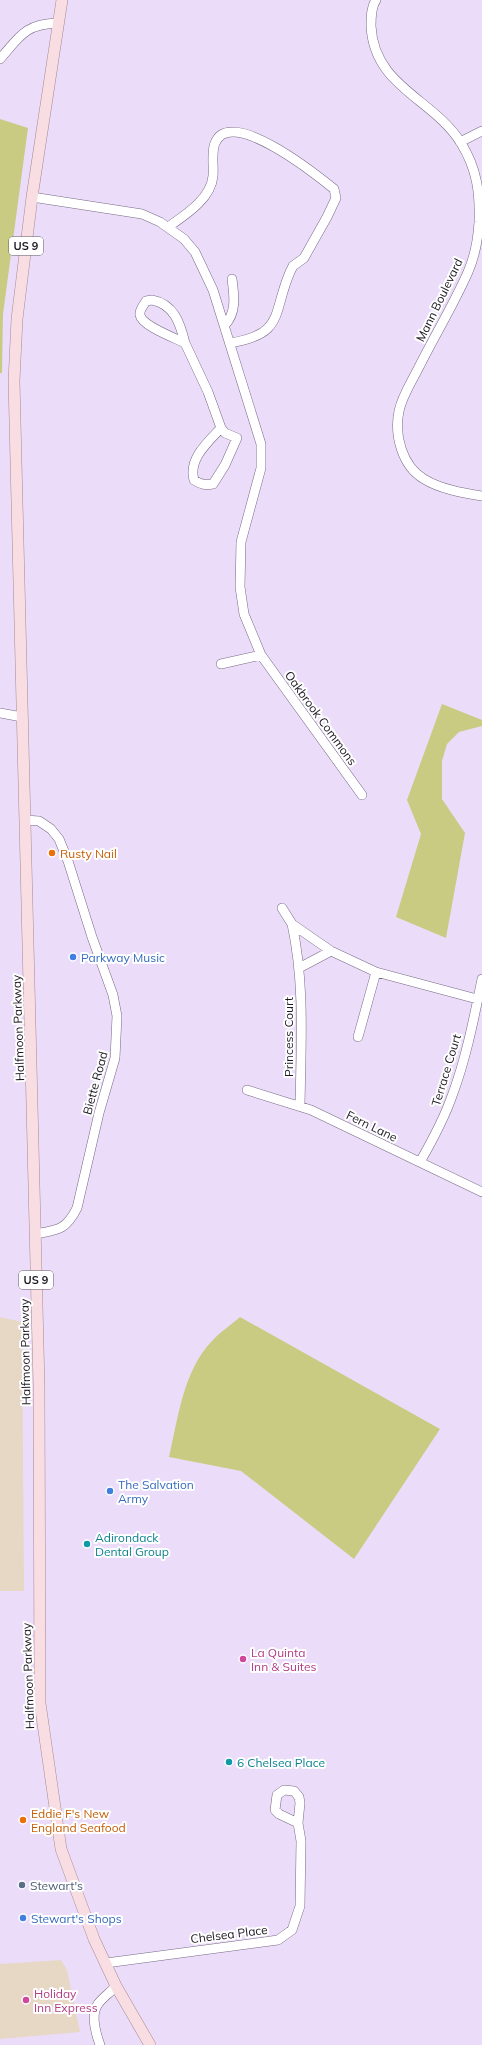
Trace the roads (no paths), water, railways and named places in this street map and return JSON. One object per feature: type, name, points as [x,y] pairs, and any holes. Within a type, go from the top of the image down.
[{"type":"main road","name":"US 9","points":[[32,197],[62,0]]},
{"type":"main road","name":"Halfmoon Parkway","points":[[32,197],[17,319],[14,381],[15,493],[25,820],[41,1480],[38,1576],[40,1704],[61,1850],[94,1939],[116,1986],[150,2045]]},
{"type":"street","name":"Mann Boulevard","points":[[376,0],[371,17],[372,43],[378,59],[397,82],[441,120],[460,142],[473,165],[480,200],[476,251],[468,272],[408,388],[399,411],[399,436],[406,459],[414,472],[424,479],[439,485],[482,496]]},
{"type":"street","points":[[0,59],[25,31],[41,23],[58,23]]},
{"type":"street","points":[[460,142],[482,131]]},
{"type":"street","points":[[168,227],[182,217],[209,190],[213,178],[215,142],[221,136],[229,132],[247,135],[270,144],[303,165],[334,189],[336,198],[304,258],[293,266],[277,316],[271,327],[263,334],[244,341],[230,343]]},
{"type":"street","name":"Oakbrook Commons","points":[[32,197],[142,214],[168,227],[184,239],[196,252],[213,290],[225,325],[257,428],[262,455],[261,468],[241,542],[239,565],[240,587],[244,614],[261,655],[362,795]]},
{"type":"street","points":[[225,325],[229,320],[234,306],[232,278]]},
{"type":"street","points":[[184,343],[152,328],[143,321],[140,316],[140,311],[146,301],[152,300],[167,305],[181,326],[184,343],[208,392],[222,428],[225,433],[237,438],[225,465],[213,484],[199,484],[194,480],[192,472],[194,463],[198,455],[222,428]]},
{"type":"street","points":[[221,664],[261,655]]},
{"type":"street","points":[[0,713],[22,717]]},
{"type":"street","name":"Biette Road","points":[[25,820],[38,821],[51,829],[59,839],[68,861],[92,937],[114,995],[117,1016],[114,1058],[76,1208],[71,1220],[63,1228],[35,1234]]},
{"type":"street","name":"Princess Court","points":[[282,908],[292,924],[298,950],[302,1022],[300,1106]]},
{"type":"street","name":"Princess Court","points":[[292,924],[331,951],[376,972],[477,999]]},
{"type":"street","points":[[299,968],[331,951]]},
{"type":"street","points":[[358,1037],[376,972]]},
{"type":"street","name":"Terrace Court","points":[[420,1162],[453,1095],[463,1061],[482,979]]},
{"type":"street","name":"Fern Lane","points":[[247,1090],[311,1110],[482,1192]]},
{"type":"street","name":"Chelsea Place","points":[[106,1963],[278,1940],[286,1936],[292,1930],[300,1906],[301,1841],[298,1823]]},
{"type":"street","points":[[100,2045],[96,2035],[95,2011],[97,2004],[116,1986]]},
{"type":"place","name":"Rusty Nail","points":[[52,853]]},
{"type":"place","name":"Parkway Music","points":[[73,957]]},
{"type":"place","name":"The Salvation Army","points":[[110,1491]]},
{"type":"place","name":"Adirondack Dental Group","points":[[87,1544]]},
{"type":"place","name":"La Quinta Inn & Suites","points":[[243,1659]]},
{"type":"place","name":"6 Chelsea Place","points":[[229,1762]]},
{"type":"place","name":"Eddie F's New England Seafood","points":[[23,1820]]},
{"type":"place","name":"Stewart's","points":[[22,1885]]},
{"type":"place","name":"Stewart's Shops","points":[[23,1918]]},
{"type":"place","name":"Holiday Inn Express","points":[[26,2000]]}]
